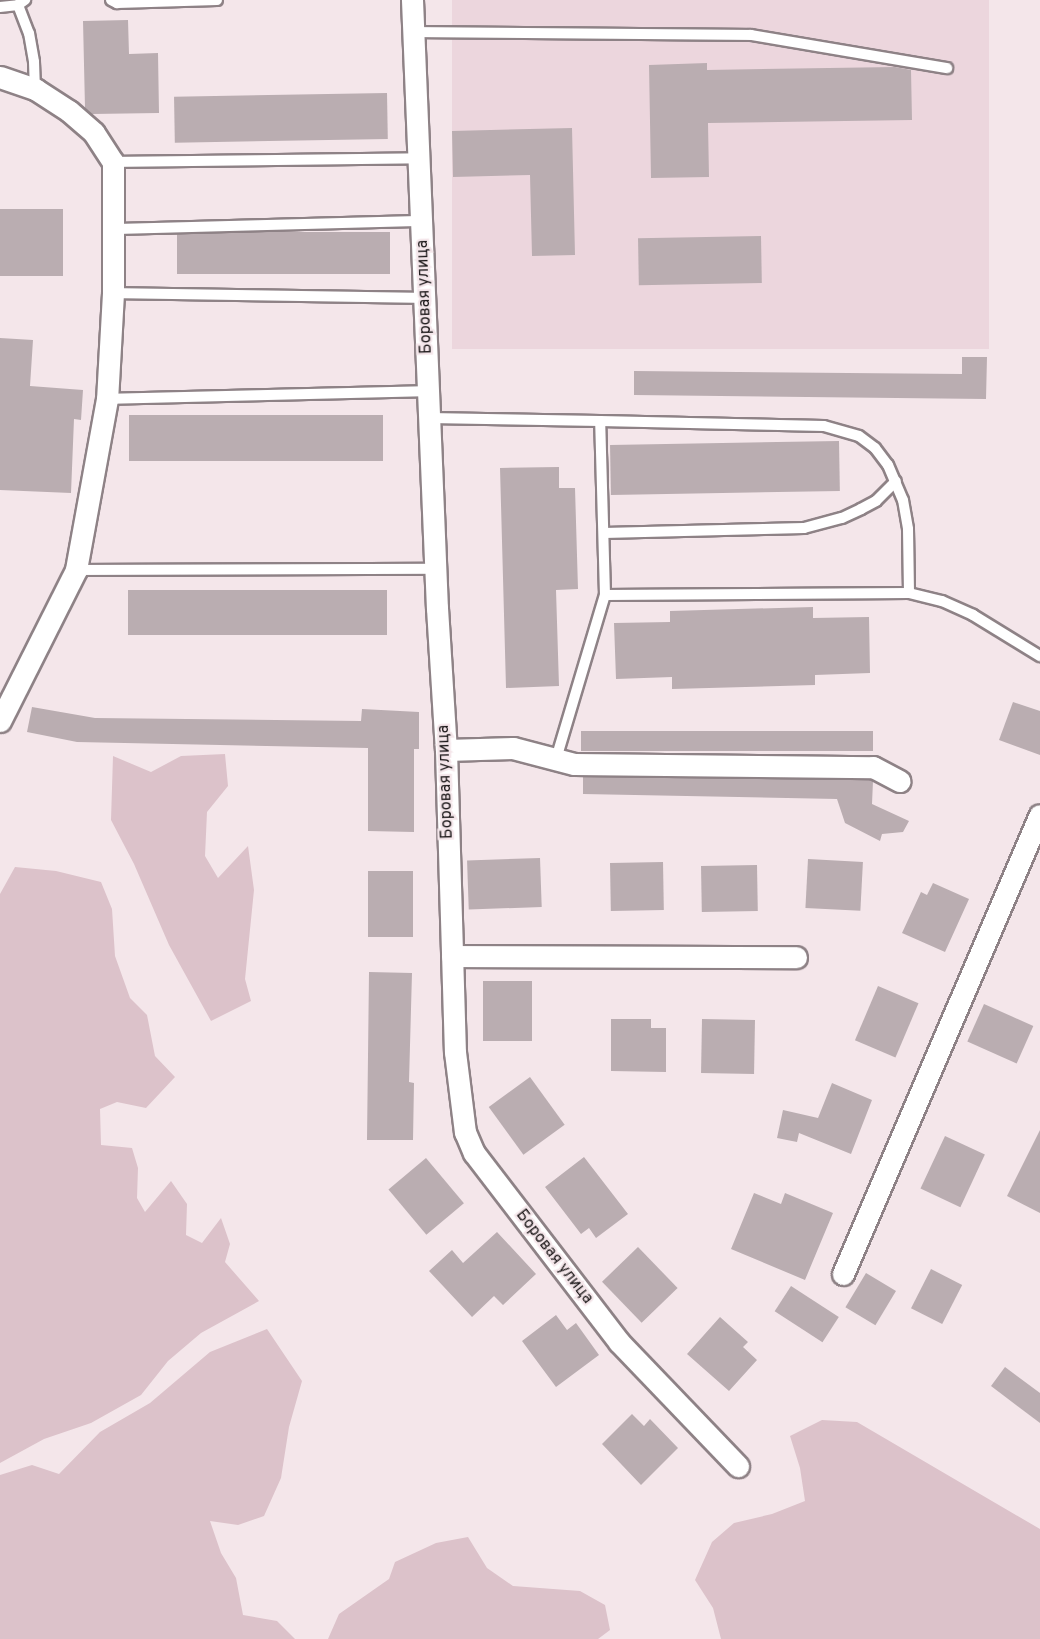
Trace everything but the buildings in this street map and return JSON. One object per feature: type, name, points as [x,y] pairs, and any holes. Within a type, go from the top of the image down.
[{"type":"street","name":"Боровая улица","points":[[412,0],[429,418],[446,750],[455,1052],[465,1132],[474,1153],[620,1342],[738,1466]]},
{"type":"street","points":[[0,77],[35,89],[69,111],[94,133],[113,162],[113,292],[107,399],[76,570],[0,721]]},
{"type":"street","points":[[446,750],[513,748],[574,764],[873,767],[899,781]]},
{"type":"street","points":[[843,1274],[1040,815]]},
{"type":"street","points":[[452,956],[796,957]]},
{"type":"lane","points":[[111,0],[117,3],[218,0]]},
{"type":"lane","points":[[0,7],[22,2],[34,62],[35,89]]},
{"type":"lane","points":[[414,33],[751,34],[947,68]]},
{"type":"lane","points":[[113,162],[418,158]]},
{"type":"lane","points":[[112,229],[422,221]]},
{"type":"lane","points":[[113,292],[425,298]]},
{"type":"lane","points":[[107,399],[428,392]]},
{"type":"lane","points":[[429,418],[824,426],[859,436],[875,448],[896,481],[908,529],[909,593]]},
{"type":"lane","points":[[556,759],[605,595],[600,421]]},
{"type":"lane","points":[[604,533],[804,528],[842,518],[861,509],[876,501],[896,481]]},
{"type":"lane","points":[[76,570],[436,569]]},
{"type":"lane","points":[[605,595],[909,593],[942,602],[973,615],[1040,656]]},
{"type":"shaded area","points":[[452,0],[989,0],[989,349],[452,349]]},
{"type":"shaded area","points":[[225,754],[228,786],[207,812],[205,856],[218,878],[248,846],[254,890],[245,979],[251,1001],[211,1021],[169,945],[134,864],[111,820],[113,756],[151,772],[181,756]]},
{"type":"shaded area","points":[[15,867],[56,871],[101,882],[112,909],[115,956],[130,998],[147,1015],[155,1056],[175,1077],[146,1108],[117,1102],[100,1109],[101,1145],[132,1148],[138,1168],[137,1198],[145,1212],[171,1181],[187,1204],[186,1235],[202,1243],[221,1218],[230,1244],[225,1262],[259,1301],[201,1333],[168,1361],[141,1395],[91,1423],[44,1439],[0,1463],[0,894]]},
{"type":"shaded area","points":[[267,1329],[302,1381],[289,1427],[281,1478],[264,1516],[238,1525],[210,1521],[221,1553],[236,1578],[243,1615],[277,1621],[295,1639],[0,1639],[0,1475],[32,1465],[59,1474],[100,1432],[150,1403],[210,1352]]},
{"type":"shaded area","points":[[822,1420],[857,1422],[1040,1529],[1040,1639],[721,1639],[713,1608],[695,1580],[712,1542],[734,1523],[772,1514],[805,1501],[800,1468],[790,1436]]},
{"type":"shaded area","points":[[468,1537],[487,1568],[513,1586],[580,1591],[605,1605],[610,1630],[598,1639],[328,1639],[339,1614],[389,1579],[395,1562],[436,1543]]}]
